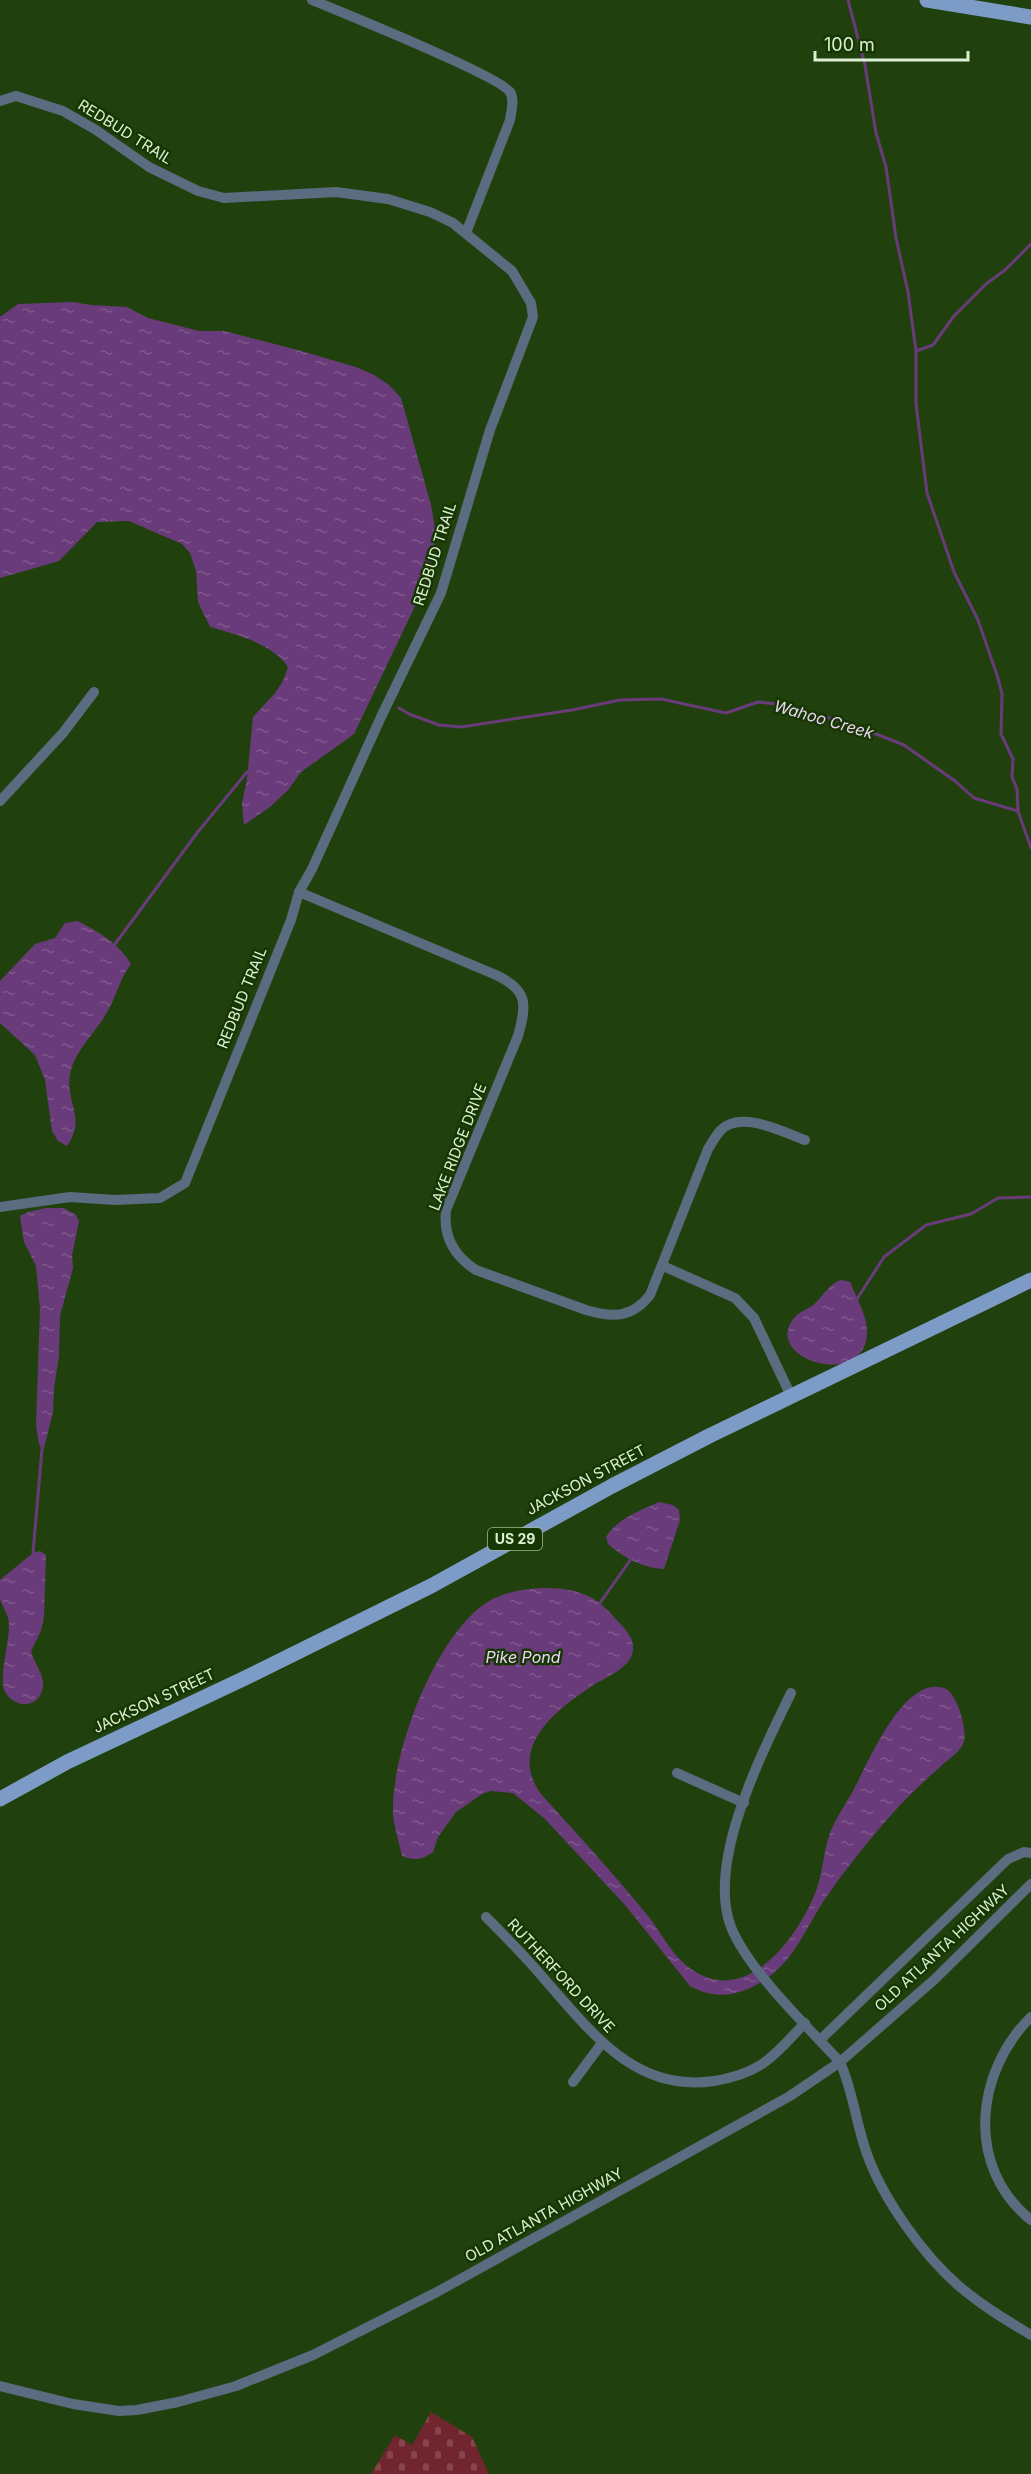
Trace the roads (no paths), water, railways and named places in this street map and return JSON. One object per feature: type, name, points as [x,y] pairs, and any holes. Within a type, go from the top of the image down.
[{"type":"main road","points":[[927,0],[1031,17]]},
{"type":"main road","name":"JACKSON STREET","points":[[0,1798],[67,1762],[243,1679],[431,1586],[612,1486],[1031,1280]]},
{"type":"street","points":[[312,0],[474,71],[501,85],[510,93],[512,105],[510,120],[466,232]]},
{"type":"street","name":"REDBUD TRAIL","points":[[0,101],[16,96],[63,111],[96,130],[149,167],[198,190],[224,198],[336,192],[388,199],[418,207],[453,223],[512,271],[527,296],[533,316],[490,430],[441,593],[381,717],[312,869],[299,892],[291,920],[184,1183],[160,1198],[115,1200],[70,1197],[0,1207]]},
{"type":"street","points":[[0,801],[63,733],[94,692]]},
{"type":"street","name":"LAKE RIDGE DRIVE","points":[[299,892],[496,975],[519,988],[523,1001],[522,1023],[518,1036],[446,1210],[445,1223],[448,1236],[463,1262],[476,1270],[586,1310],[615,1315],[630,1313],[641,1307],[650,1295],[708,1149],[722,1129],[736,1122],[762,1124],[805,1140]]},
{"type":"street","points":[[663,1266],[735,1298],[754,1318],[792,1398]]},
{"type":"street","points":[[790,1693],[744,1803],[726,1864],[724,1884],[726,1908],[732,1928],[748,1958],[840,2062],[847,2077],[867,2155],[896,2210],[923,2246],[957,2283],[977,2301],[1031,2335]]},
{"type":"street","points":[[677,1773],[744,1803]]},
{"type":"street","points":[[820,2040],[1008,1859],[1024,1852],[1031,1853]]},
{"type":"street","name":"OLD ATLANTA HIGHWAY","points":[[0,2386],[73,2404],[119,2411],[137,2410],[178,2402],[236,2386],[313,2355],[437,2292],[790,2096],[840,2062],[935,1979],[1031,1884]]},
{"type":"street","name":"RUTHERFORD DRIVE","points":[[486,1917],[522,1953],[602,2043],[647,2073],[672,2081],[695,2084],[722,2080],[765,2062],[805,2024]]},
{"type":"street","points":[[1031,2017],[1009,2044],[994,2071],[985,2113],[989,2155],[1011,2199],[1031,2220]]},
{"type":"street","points":[[573,2082],[602,2043]]},
{"type":"water","points":[[73,302],[127,307],[148,318],[199,331],[224,331],[356,367],[389,385],[401,398],[431,505],[435,528],[435,550],[426,583],[354,734],[301,772],[288,790],[270,807],[244,825],[242,803],[247,779],[253,717],[275,693],[288,667],[264,646],[210,627],[198,602],[196,571],[190,553],[182,544],[129,521],[97,522],[59,561],[0,578],[0,317],[18,304]]},
{"type":"water","points":[[78,921],[114,944],[131,964],[106,1014],[80,1050],[72,1066],[69,1085],[75,1127],[67,1146],[58,1141],[52,1131],[45,1080],[35,1055],[0,1023],[0,981],[35,944],[55,938],[65,923]]},
{"type":"water","points":[[46,1208],[64,1208],[76,1215],[79,1221],[72,1255],[73,1268],[60,1316],[59,1356],[53,1412],[43,1452],[39,1444],[36,1425],[40,1309],[36,1266],[24,1242],[20,1216]]},
{"type":"water","points":[[842,1280],[850,1282],[866,1321],[867,1334],[861,1352],[849,1361],[833,1365],[816,1362],[801,1355],[790,1344],[788,1331],[796,1316],[812,1306],[830,1287]]},
{"type":"water","points":[[659,1502],[673,1505],[679,1510],[680,1520],[664,1569],[649,1567],[627,1558],[608,1544],[606,1537],[622,1520]]},
{"type":"water","points":[[40,1551],[46,1555],[44,1616],[41,1631],[31,1651],[42,1677],[43,1686],[37,1699],[26,1704],[13,1701],[4,1690],[3,1674],[9,1621],[0,1599],[0,1580],[33,1553]]},
{"type":"water","name":"Pike Pond","points":[[543,1588],[582,1593],[598,1602],[626,1630],[633,1646],[632,1654],[624,1666],[562,1708],[539,1733],[532,1747],[530,1762],[532,1778],[541,1794],[635,1900],[680,1960],[694,1971],[714,1979],[734,1979],[752,1973],[769,1961],[798,1927],[816,1891],[831,1830],[879,1740],[903,1705],[917,1693],[931,1687],[946,1689],[954,1698],[963,1723],[964,1739],[961,1747],[909,1796],[883,1825],[831,1890],[782,1965],[754,1986],[736,1993],[718,1995],[690,1986],[625,1905],[545,1819],[513,1793],[491,1791],[482,1794],[456,1812],[438,1837],[433,1852],[418,1859],[402,1856],[393,1816],[395,1786],[409,1728],[434,1668],[450,1641],[467,1619],[486,1603],[513,1592]]},
{"type":"waterway","points":[[848,0],[865,65],[876,133],[886,167],[896,238],[908,292],[916,351],[916,404],[927,493],[954,572],[978,620],[997,675],[1002,694],[1001,734],[1013,759],[1012,777],[1017,789],[1018,811],[1031,848]]},
{"type":"waterway","points":[[916,351],[933,345],[954,316],[1031,244]]},
{"type":"waterway","name":"Wahoo Creek","points":[[399,708],[439,725],[461,727],[572,710],[620,700],[661,699],[726,713],[758,702],[777,704],[851,724],[904,745],[955,781],[974,798],[1018,811]]},
{"type":"waterway","points":[[115,944],[197,833],[247,772]]},
{"type":"waterway","points":[[857,1299],[884,1257],[926,1225],[971,1214],[998,1198],[1031,1197]]},
{"type":"waterway","points":[[33,1553],[42,1449]]},
{"type":"waterway","points":[[600,1603],[631,1559]]}]
